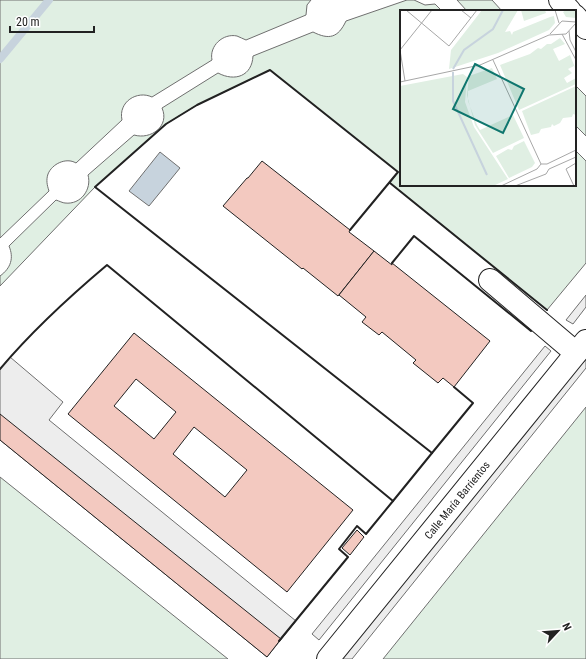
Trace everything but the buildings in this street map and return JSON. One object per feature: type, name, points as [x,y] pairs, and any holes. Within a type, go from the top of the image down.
[{"type":"street","points":[[560,0],[569,10]]},
{"type":"street","points":[[576,17],[586,28]]},
{"type":"street","points":[[490,280],[581,347]]},
{"type":"street","name":"Calle María Barrientos","points":[[328,659],[581,347]]},
{"type":"green space","points":[[0,0],[311,0],[307,5],[306,15],[246,40],[237,36],[222,39],[215,45],[212,60],[152,97],[140,95],[130,99],[123,108],[122,120],[76,163],[72,161],[60,162],[50,170],[47,178],[49,191],[0,238]]},
{"type":"green space","points":[[407,0],[414,0],[425,5],[435,4],[441,10],[400,10],[400,186],[576,186],[576,151],[586,161],[586,263],[547,310],[390,183],[398,172],[270,70],[197,105],[166,124],[95,187],[0,286],[0,276],[7,270],[11,259],[9,246],[56,200],[64,203],[71,203],[80,199],[87,191],[89,180],[88,175],[134,135],[147,135],[157,130],[163,121],[164,115],[162,108],[218,73],[224,76],[236,77],[246,73],[250,68],[253,56],[313,32],[328,37],[332,36],[340,31],[346,21]]},
{"type":"green space","points":[[457,0],[492,0],[501,10],[466,10]]},
{"type":"green space","points":[[576,86],[586,96],[586,136],[576,126]]},
{"type":"green space","points":[[586,407],[586,659],[383,659]]},
{"type":"green space","points":[[0,477],[228,659],[0,659]]},
{"type":"shaded area","points":[[160,152],[180,168],[149,206],[129,191]]},
{"type":"shaded area","points":[[586,295],[586,307],[573,324],[566,320]]},
{"type":"shaded area","points":[[545,346],[551,351],[319,640],[312,634]]},
{"type":"shaded area","points":[[586,352],[586,368],[352,659],[341,659]]},
{"type":"shaded area","points":[[10,357],[63,402],[49,420],[296,621],[267,657],[0,440],[0,369]]},
{"type":"waterway","points":[[0,59],[49,0]]},
{"type":"wall","points":[[350,230],[398,172],[270,70],[197,105],[166,124],[95,187],[432,453],[473,403],[454,387]]},
{"type":"wall","points":[[390,183],[547,310]]},
{"type":"wall","points":[[392,263],[414,236],[531,331]]},
{"type":"wall","points":[[0,369],[51,315],[107,265],[393,501],[366,534],[357,526],[339,549],[348,557],[279,641]]},
{"type":"wall","points":[[393,501],[432,453]]}]
